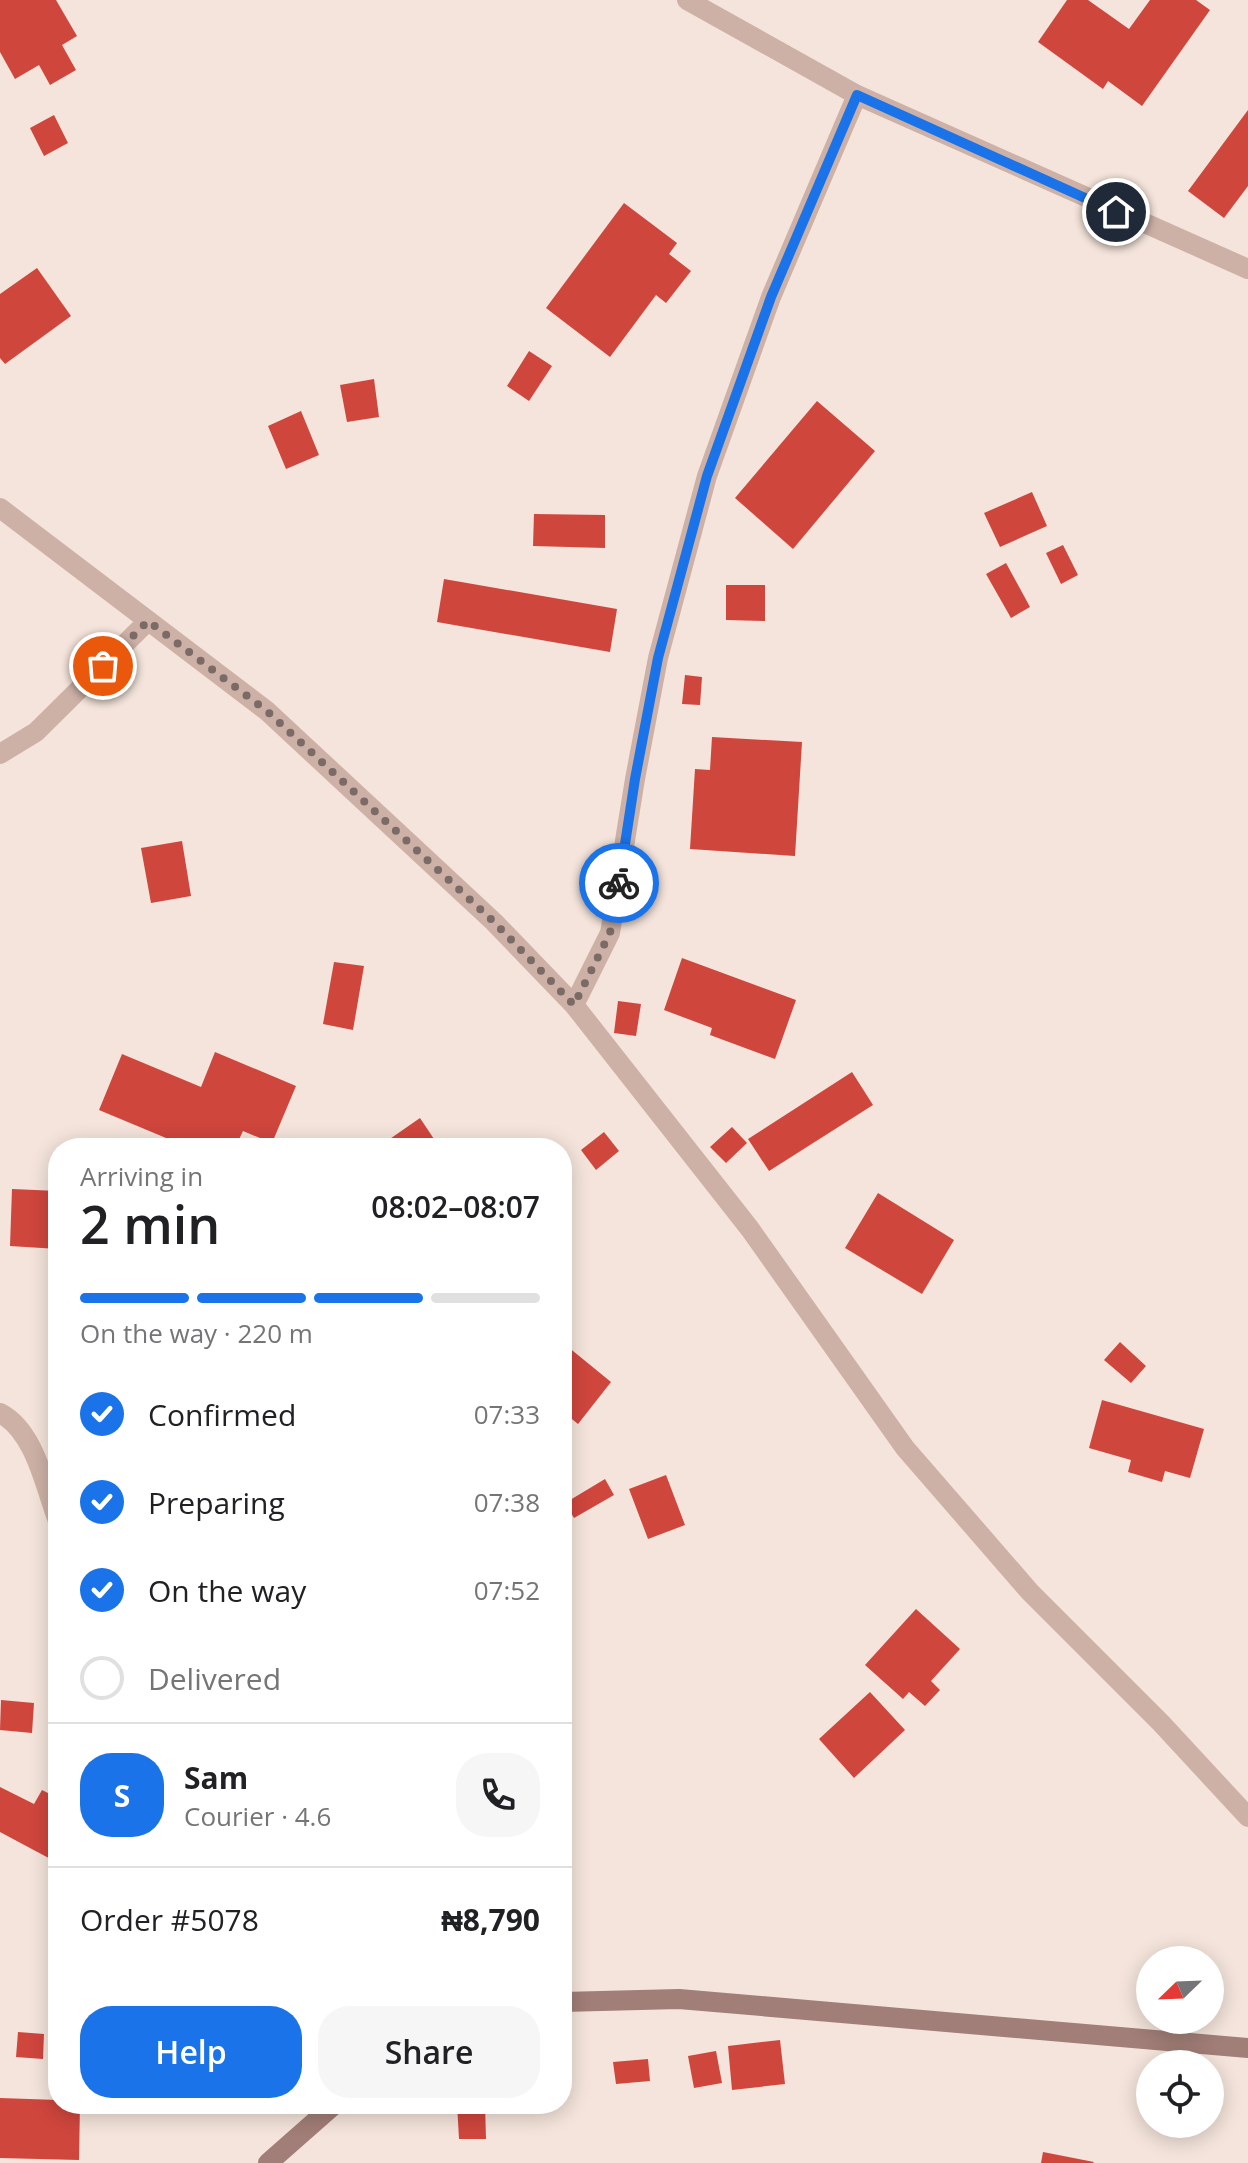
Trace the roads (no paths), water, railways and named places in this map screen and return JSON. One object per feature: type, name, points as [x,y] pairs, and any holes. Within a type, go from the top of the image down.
[{"type":"main road","points":[[572,2002],[679,1999],[1248,2048]]},
{"type":"main road","points":[[268,2163],[324,2114]]},
{"type":"street","points":[[687,0],[857,95],[1248,269]]},
{"type":"street","points":[[574,1005],[610,933],[658,658],[707,476],[771,297],[857,95]]},
{"type":"street","points":[[0,508],[267,711],[494,922],[574,1005],[750,1229],[905,1448],[1030,1592],[1161,1723],[1248,1817]]},
{"type":"street","points":[[0,754],[36,732],[148,621]]},
{"type":"street","points":[[0,1413],[9,1418],[29,1444],[48,1494]]}]
